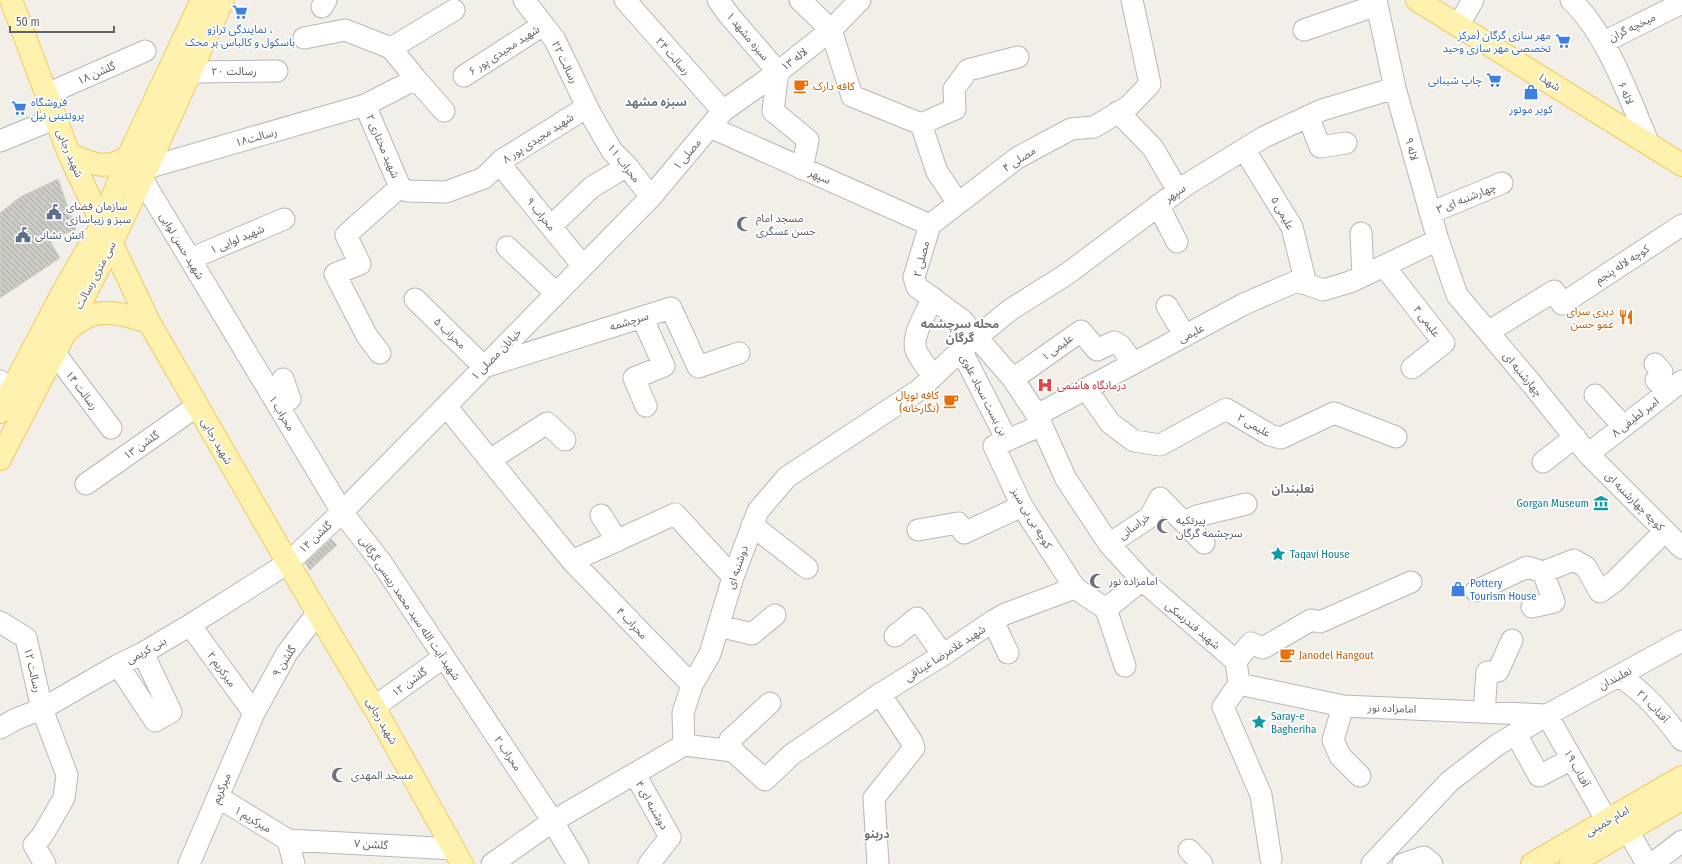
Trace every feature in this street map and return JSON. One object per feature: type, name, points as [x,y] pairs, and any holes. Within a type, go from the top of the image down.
[{"type":"main road","name":"سی متری رسالت","points":[[0,412],[6,386],[65,288],[107,233],[144,174],[191,72],[202,25],[202,0]]},
{"type":"main road","name":"سی متری رسالت","points":[[0,459],[64,332],[107,233],[128,157],[202,25],[223,0]]},
{"type":"main road","name":"شهدا","points":[[1417,0],[1682,165]]},
{"type":"main road","name":"شهید رجایی","points":[[8,5],[47,94],[69,154],[149,322],[288,563],[374,707],[458,856]]},
{"type":"main road","points":[[69,154],[91,163],[101,165],[114,164],[128,157]]},
{"type":"main road","points":[[64,332],[87,317],[107,313],[120,314],[149,322]]},
{"type":"main road","name":"امام خمینی","points":[[1571,864],[1617,830],[1682,777]]},
{"type":"main road","name":"امام خمینی","points":[[1532,864],[1617,830],[1682,799]]},
{"type":"street","name":"۲۲ رسالت","points":[[524,0],[555,40],[587,107]]},
{"type":"street","name":"۲۴ رسالت","points":[[625,0],[723,112]]},
{"type":"street","name":"۱ سبزه مشهد","points":[[718,0],[728,14],[778,72]]},
{"type":"street","points":[[800,0],[831,30],[852,96],[921,124],[955,110],[954,89],[968,70],[1018,57]]},
{"type":"street","name":"لاله ۱۳","points":[[723,112],[778,72],[831,30],[860,0]]},
{"type":"street","name":"۴ مصلی","points":[[930,225],[1017,158],[1072,129],[1094,127],[1129,106],[1150,84],[1132,0]]},
{"type":"street","points":[[1458,26],[1474,0]]},
{"type":"street","name":"۶ لاله","points":[[1572,0],[1581,9],[1604,42],[1649,144]]},
{"type":"street","points":[[1304,30],[1377,2]]},
{"type":"street","name":"۹ لاله","points":[[1377,2],[1395,88],[1438,240],[1457,295]]},
{"type":"street","name":"میخچه گران","points":[[1604,42],[1682,3]]},
{"type":"street","points":[[391,48],[454,10]]},
{"type":"street","name":"۶ شهید مجیدی پور","points":[[464,76],[544,25]]},
{"type":"street","points":[[304,38],[345,30],[391,48],[444,111]]},
{"type":"street","name":"۱۸ گلشن","points":[[47,94],[145,51]]},
{"type":"street","name":"۲۰ رسالت","points":[[191,72],[277,71]]},
{"type":"street","points":[[778,72],[773,111],[808,140],[802,168]]},
{"type":"street","name":"رسالت۱۸","points":[[144,174],[365,105],[416,78]]},
{"type":"street","name":"سپهر","points":[[969,343],[1010,310],[1066,274],[1178,191],[1264,137],[1322,110],[1395,88]]},
{"type":"street","name":"۲ شهید مختاری","points":[[365,105],[400,187]]},
{"type":"street","name":"۸ شهید مجیدی پور","points":[[400,187],[407,191],[446,192],[484,178],[500,163],[587,107]]},
{"type":"street","name":"۱۱ محراب","points":[[587,107],[612,150],[627,166],[651,197]]},
{"type":"street","name":"۱ مصلی","points":[[651,197],[723,112]]},
{"type":"street","points":[[1118,112],[1153,148],[1178,191]]},
{"type":"street","points":[[1308,116],[1320,147],[1346,143]]},
{"type":"street","points":[[0,141],[56,118]]},
{"type":"street","points":[[921,124],[937,172],[958,204]]},
{"type":"street","name":"سپهر","points":[[710,127],[930,225]]},
{"type":"street","name":"۵ علیمی","points":[[1244,149],[1292,227],[1306,284]]},
{"type":"street","name":"۹ محراب","points":[[500,163],[583,266]]},
{"type":"street","points":[[551,226],[592,187],[627,166]]},
{"type":"street","name":"شهید حسن لوایی","points":[[144,174],[190,259],[223,314]]},
{"type":"street","name":"۳ چهارشنبه ای","points":[[1430,213],[1502,183]]},
{"type":"street","points":[[380,353],[367,336],[335,274],[360,264],[346,235],[400,187]]},
{"type":"street","name":"خیابان مصلی ۱","points":[[342,512],[651,197]]},
{"type":"street","points":[[1158,205],[1177,242]]},
{"type":"street","name":"۱ شهید لوایی","points":[[190,259],[284,219]]},
{"type":"street","name":"۲ مصلی","points":[[930,225],[914,277],[917,287],[962,320],[969,343]]},
{"type":"street","name":"کوچه لاله پنجم","points":[[1488,332],[1554,291],[1562,304],[1682,225]]},
{"type":"street","points":[[1357,279],[1361,233]]},
{"type":"street","points":[[1357,279],[1438,240]]},
{"type":"street","points":[[507,247],[556,293]]},
{"type":"street","name":"۴ علیمی","points":[[1384,266],[1444,343],[1412,368]]},
{"type":"street","name":"علیمی","points":[[1000,443],[1132,363],[1244,304],[1297,281],[1323,290],[1357,279]]},
{"type":"street","name":"چهارشنبه ای","points":[[1457,295],[1588,454]]},
{"type":"street","points":[[932,298],[917,333],[915,342],[916,351],[933,376]]},
{"type":"street","name":"۵ محراب","points":[[415,299],[484,367]]},
{"type":"street","points":[[1167,306],[1185,336]]},
{"type":"street","name":"سرچشمه","points":[[484,367],[671,308],[698,367],[739,352]]},
{"type":"street","name":"۱ محراب","points":[[223,314],[342,512]]},
{"type":"street","points":[[642,317],[664,366],[634,378],[646,406]]},
{"type":"street","name":"۱ علیمی","points":[[1013,379],[1081,331],[1097,350],[1114,342],[1120,344],[1132,363]]},
{"type":"street","name":"دوشنبه ای","points":[[684,745],[683,713],[692,685],[710,654],[733,577],[758,511],[787,477],[919,390],[969,343]]},
{"type":"street","name":"شهید فندرسکی","points":[[969,343],[1013,379],[1040,420],[1066,479],[1109,544],[1142,580],[1236,661]]},
{"type":"street","name":"بن بست سجاد علوی","points":[[969,343],[1000,443]]},
{"type":"street","name":"۱۴ رسالت","points":[[54,352],[111,428]]},
{"type":"street","points":[[1655,364],[1662,372],[1656,380],[1674,386]]},
{"type":"street","points":[[283,379],[290,398]]},
{"type":"street","name":"۸ امیر لطیفی","points":[[1588,454],[1674,386]]},
{"type":"street","name":"۲ علیمی","points":[[1087,390],[1110,423],[1134,441],[1160,445],[1226,409],[1270,435],[1282,438],[1334,413],[1396,437]]},
{"type":"street","points":[[1595,395],[1623,426]]},
{"type":"street","name":"۱۳ گلشن","points":[[86,484],[197,406]]},
{"type":"street","name":"۴ محراب","points":[[446,406],[572,561],[692,685]]},
{"type":"street","points":[[490,460],[548,423],[566,440]]},
{"type":"street","points":[[1543,462],[1575,437]]},
{"type":"street","name":"کوچه بی بی سبز","points":[[1000,443],[1022,506],[1075,588]]},
{"type":"street","name":"کوچه چهارشنبه ای","points":[[1588,454],[1682,548]]},
{"type":"street","name":"خراسانی","points":[[1109,544],[1150,517],[1160,498],[1204,543]]},
{"type":"street","points":[[1185,522],[1197,516],[1246,504]]},
{"type":"street","points":[[918,530],[958,523],[964,533],[1022,506]]},
{"type":"street","name":"گلشن ۱۴","points":[[288,563],[342,512]]},
{"type":"street","name":"شهید آیت الله سید محمد رییسی گرگانی","points":[[342,512],[381,562],[463,686]]},
{"type":"street","points":[[572,561],[617,541],[638,522],[675,514],[733,577]]},
{"type":"street","points":[[601,515],[617,541]]},
{"type":"street","points":[[752,525],[807,568]]},
{"type":"street","points":[[1476,591],[1527,567],[1543,572],[1574,560],[1586,567],[1600,592],[1615,581],[1665,531]]},
{"type":"street","name":"بنی کریمی","points":[[0,728],[16,719],[42,709],[118,665],[143,653],[288,563]]},
{"type":"street","points":[[1532,607],[1554,602],[1543,572]]},
{"type":"street","points":[[1106,609],[1142,580]]},
{"type":"street","points":[[1270,862],[1261,795],[1223,707],[1239,684],[1236,661],[1251,643],[1263,648],[1311,620],[1320,622],[1411,582]]},
{"type":"street","points":[[1075,588],[1106,609],[1125,666]]},
{"type":"street","name":"شهید غلامرضا غیناقی","points":[[733,751],[765,780],[791,755],[880,694],[943,656],[992,621],[1005,614],[1075,588]]},
{"type":"street","name":"۹ گلشن","points":[[254,713],[287,653],[318,612]]},
{"type":"street","points":[[719,626],[752,634],[775,615]]},
{"type":"street","points":[[895,636],[917,618],[943,656]]},
{"type":"street","points":[[992,621],[1008,653]]},
{"type":"street","name":"۱۲ رسالت","points":[[0,622],[26,638],[42,709],[67,775],[64,798],[42,836],[34,845],[45,864]]},
{"type":"street","name":"۲ میرکریم","points":[[190,625],[254,713]]},
{"type":"street","points":[[1484,712],[1487,672],[1498,671],[1512,640]]},
{"type":"street","name":"نعلبندان","points":[[1385,860],[1450,781],[1497,745],[1547,715],[1682,641]]},
{"type":"street","points":[[118,665],[155,721],[171,712],[143,653]]},
{"type":"street","name":"۱۲ گلشن","points":[[374,707],[444,657]]},
{"type":"street","name":"آفتاب ۲۱","points":[[1619,676],[1630,683],[1656,706],[1682,740]]},
{"type":"street","name":"امامزاده نور","points":[[1239,684],[1343,706],[1547,715]]},
{"type":"street","name":"۲ محراب","points":[[463,686],[553,821],[578,864]]},
{"type":"street","points":[[878,864],[874,798],[914,748],[912,742],[880,694]]},
{"type":"street","points":[[492,864],[553,821],[684,745],[733,751],[730,740],[770,703]]},
{"type":"street","points":[[1343,706],[1333,740],[1340,756],[1360,776]]},
{"type":"street","name":"میرکریم","points":[[189,864],[254,713]]},
{"type":"street","name":"۱۹ آفتاب","points":[[1547,715],[1572,759],[1617,830],[1647,864]]},
{"type":"street","points":[[1516,734],[1538,776],[1572,759]]},
{"type":"street","name":"۴ دوشنبه ای","points":[[635,774],[670,837],[649,864]]},
{"type":"street","name":"۱ میرکریم","points":[[218,797],[288,840]]},
{"type":"street","points":[[288,840],[294,864]]},
{"type":"street","name":"۷ گلشن","points":[[288,840],[458,856]]},
{"type":"street","points":[[1652,864],[1682,841]]},
{"type":"street","points":[[1403,864],[1424,857],[1432,864]]},
{"type":"building","name":"آتش نشانی","points":[[58,179],[76,230],[49,239],[60,258],[0,298],[0,213],[20,197]]},
{"type":"building","points":[[331,539],[337,545],[310,570],[305,563]]},
{"type":"place","name":"نمایندگی ترازو ، باسکول و کالباس بر محک","points":[[240,12]]},
{"type":"place","name":"مهر سازی گرگان (مرکز تخصصی مهر سازی وحید","points":[[1563,41]]},
{"type":"place","name":"چاپ شیبانی","points":[[1494,80]]},
{"type":"place","name":"کافه دارک","points":[[801,86]]},
{"type":"place","name":"کویر موتور","points":[[1531,92]]},
{"type":"place","name":"فروشگاه پروتئینی نیل","points":[[19,108]]},
{"type":"place","name":"سازمان فضای سبز و زیباسازی","points":[[54,212]]},
{"type":"place","name":"مسجد امام حسن عسگری","points":[[744,224]]},
{"type":"place","name":"آتش نشانی","points":[[23,235]]},
{"type":"place","name":"دیزی سرای عمو حسن","points":[[1626,317]]},
{"type":"place","name":"درمانگاه هاشمی","points":[[1045,385]]},
{"type":"place","name":"کافه توپال (نگارخانه)","points":[[951,401]]},
{"type":"place","name":"Gorgan Museum","points":[[1601,503]]},
{"type":"place","name":"پیرتکیه سرچشمه گرگان","points":[[1164,526]]},
{"type":"place","name":"Taqavi House","points":[[1278,554]]},
{"type":"place","name":"امامزاده نور","points":[[1097,581]]},
{"type":"place","name":"Pottery Tourism House","points":[[1458,589]]},
{"type":"place","name":"Janodel Hangout","points":[[1287,655]]},
{"type":"place","name":"Saray-e Bagheriha","points":[[1259,722]]},
{"type":"place","name":"مسجد المهدی","points":[[339,775]]},
{"type":"district","name":"سبزه مشهد","points":[[656,102]]},
{"type":"district","name":"محله سرچشمه گرگان","points":[[960,331]]},
{"type":"district","name":"نعلبندان","points":[[1293,489]]},
{"type":"district","name":"دربنو","points":[[877,834]]}]
